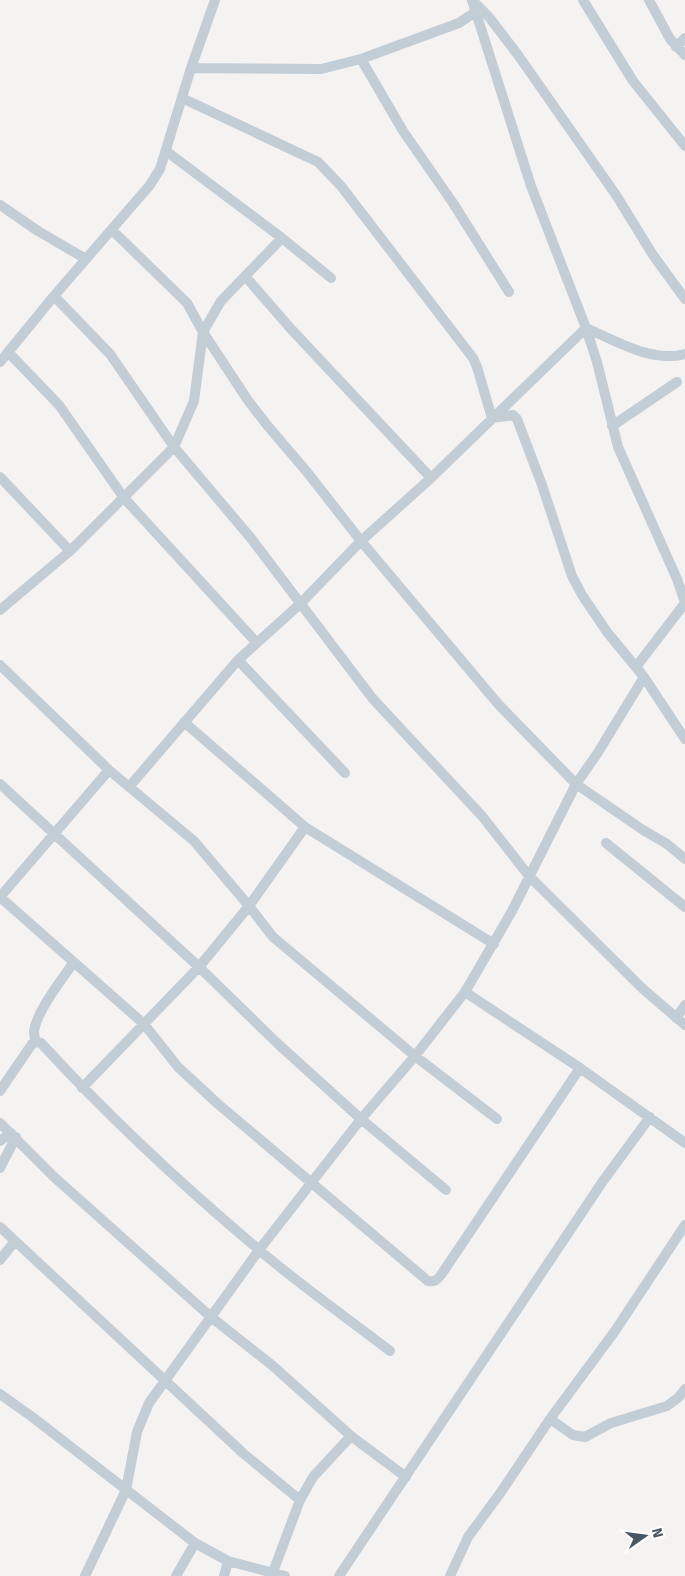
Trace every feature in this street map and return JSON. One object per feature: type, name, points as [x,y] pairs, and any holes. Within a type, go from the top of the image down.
[{"type":"street","points":[[0,362],[54,296],[150,186],[160,169],[191,68],[215,0]]},
{"type":"street","points":[[583,0],[633,81],[685,146]]},
{"type":"street","points":[[649,0],[664,30],[676,47],[685,55]]},
{"type":"street","points":[[191,68],[321,69],[362,59],[459,23],[474,4]]},
{"type":"street","points":[[474,4],[489,18],[518,55],[616,195],[653,255],[685,299]]},
{"type":"street","points":[[474,4],[531,186],[586,328],[597,362],[618,447],[685,602],[636,667]]},
{"type":"street","points":[[676,47],[685,38]]},
{"type":"street","points":[[362,59],[403,131],[453,203],[509,292]]},
{"type":"street","points":[[182,98],[318,162],[331,173],[473,358],[492,418]]},
{"type":"street","points":[[166,150],[282,238],[331,278]]},
{"type":"street","points":[[0,205],[38,231],[86,259]]},
{"type":"street","points":[[112,230],[187,303],[203,332],[247,399],[361,542],[499,705],[576,784],[643,830],[667,844],[685,859]]},
{"type":"street","points":[[0,610],[70,551],[174,447],[194,401],[203,332],[221,301],[282,238]]},
{"type":"street","points":[[245,276],[291,329],[432,478]]},
{"type":"street","points":[[54,296],[110,354],[174,447],[250,537],[373,700],[482,816],[530,876],[643,990],[685,1025]]},
{"type":"street","points":[[586,328],[639,351],[657,356],[674,357],[685,354]]},
{"type":"street","points":[[129,787],[238,660],[300,604],[361,542],[432,478],[586,328]]},
{"type":"street","points":[[8,352],[59,404],[124,498],[256,642]]},
{"type":"street","points":[[612,426],[678,382]]},
{"type":"street","points":[[492,418],[513,415],[517,420],[545,494],[572,576],[582,595],[607,632],[644,678],[685,739]]},
{"type":"street","points":[[0,477],[70,551]]},
{"type":"street","points":[[238,660],[345,773]]},
{"type":"street","points":[[0,665],[109,770],[194,841],[273,937],[415,1056],[497,1119]]},
{"type":"street","points":[[85,1576],[126,1490],[137,1432],[149,1403],[259,1250],[361,1119],[415,1056],[465,992],[494,944],[576,784],[644,678]]},
{"type":"street","points":[[184,722],[305,827],[494,944]]},
{"type":"street","points":[[109,770],[0,897],[144,1024],[178,1066],[198,1086],[428,1281],[438,1280],[580,1068]]},
{"type":"street","points":[[0,784],[199,967],[277,1043],[361,1119],[446,1190]]},
{"type":"street","points":[[82,1088],[199,967],[249,906],[305,827]]},
{"type":"street","points":[[606,843],[685,907]]},
{"type":"street","points":[[36,1042],[34,1031],[38,1021],[48,1000],[74,962]]},
{"type":"street","points":[[465,992],[580,1068],[685,1143]]},
{"type":"street","points":[[676,1018],[685,1005]]},
{"type":"street","points":[[36,1042],[41,1044],[82,1088],[206,1204],[259,1250],[390,1351]]},
{"type":"street","points":[[0,1091],[32,1044],[36,1042]]},
{"type":"street","points":[[339,1576],[603,1181],[650,1117]]},
{"type":"street","points":[[0,1123],[53,1176],[211,1317],[273,1366],[351,1436],[406,1477]]},
{"type":"street","points":[[0,1141],[14,1135]]},
{"type":"street","points":[[0,1168],[14,1135]]},
{"type":"street","points":[[450,1576],[468,1536],[501,1492],[550,1419],[615,1331],[685,1225]]},
{"type":"street","points":[[0,1227],[244,1454],[300,1500]]},
{"type":"street","points":[[0,1260],[15,1241]]},
{"type":"street","points":[[550,1419],[573,1435],[585,1437],[611,1423],[667,1406],[685,1389]]},
{"type":"street","points":[[0,1394],[195,1543],[228,1561],[259,1573],[273,1572],[286,1576]]},
{"type":"street","points":[[273,1572],[300,1500],[313,1478],[351,1436]]},
{"type":"street","points":[[176,1576],[195,1543]]},
{"type":"street","points":[[224,1576],[228,1561]]}]
